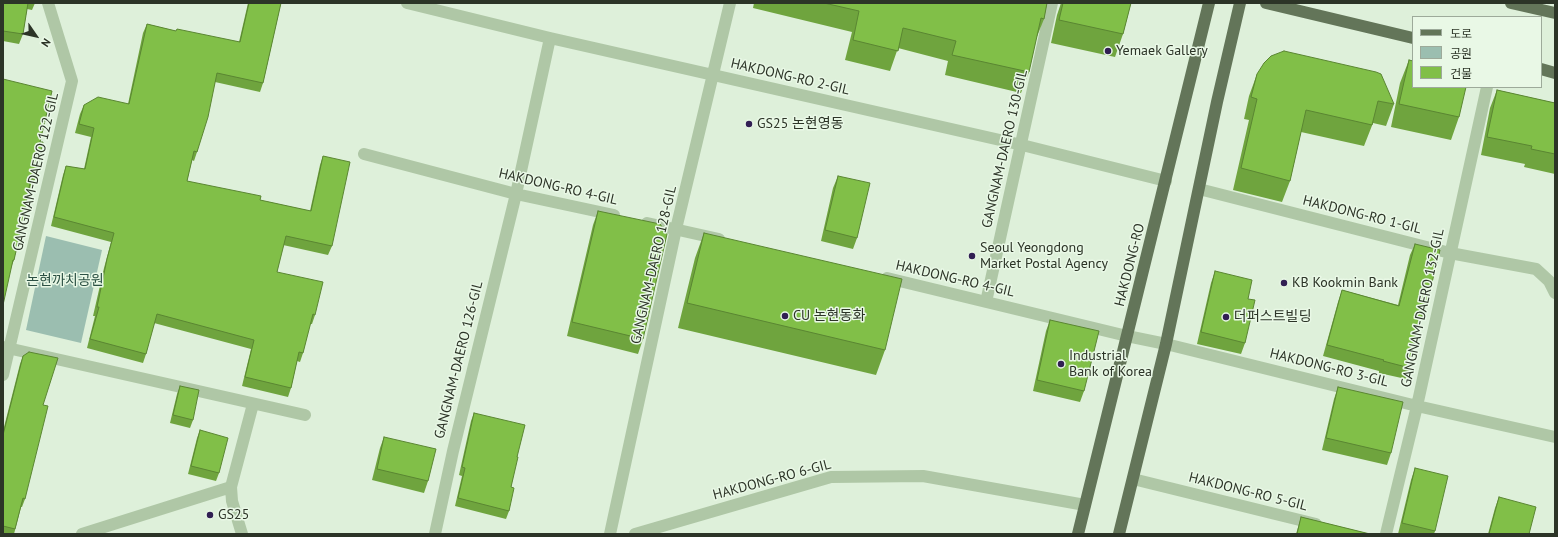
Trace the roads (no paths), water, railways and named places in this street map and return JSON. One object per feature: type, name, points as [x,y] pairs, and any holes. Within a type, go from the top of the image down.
[{"type":"main road","name":"HAKDONG-RO","points":[[1078,534],[1209,3]]},
{"type":"main road","points":[[1120,534],[1132,478],[1166,344],[1217,102],[1240,3]]},
{"type":"main road","points":[[1266,3],[1412,38]]},
{"type":"main road","points":[[1511,3],[1555,13]]},
{"type":"main road","points":[[1542,69],[1555,73]]},
{"type":"street","name":"GANGNAM-DAERO 122-GIL","points":[[3,375],[6,348],[72,81],[48,3]]},
{"type":"street","name":"HAKDONG-RO 2-GIL","points":[[407,3],[550,38],[1022,145],[1166,180]]},
{"type":"street","name":"GANGNAM-DAERO 128-GIL","points":[[610,534],[676,229],[730,3]]},
{"type":"street","name":"GANGNAM-DAERO 130-GIL","points":[[986,302],[1022,145],[1052,3]]},
{"type":"street","name":"GANGNAM-DAERO 126-GIL","points":[[435,534],[454,443],[516,194],[550,38]]},
{"type":"street","name":"GANGNAM-DAERO 132-GIL","points":[[1386,534],[1417,406],[1487,88]]},
{"type":"street","name":"HAKDONG-RO 4-GIL","points":[[364,154],[516,194],[623,218]]},
{"type":"street","name":"HAKDONG-RO 1-GIL","points":[[1199,189],[1450,253],[1536,269],[1549,281],[1555,293]]},
{"type":"street","points":[[638,221],[730,242]]},
{"type":"street","name":"HAKDONG-RO 4-GIL","points":[[878,276],[1166,344]]},
{"type":"street","name":"HAKDONG-RO 3-GIL","points":[[1166,344],[1417,406],[1555,437]]},
{"type":"street","points":[[6,348],[305,416]]},
{"type":"street","points":[[242,534],[232,501],[231,487],[253,404]]},
{"type":"street","name":"HAKDONG-RO 6-GIL","points":[[635,534],[831,477],[923,476],[1085,505]]},
{"type":"street","name":"HAKDONG-RO 5-GIL","points":[[1132,478],[1325,526]]},
{"type":"street","points":[[82,534],[231,487]]},
{"type":"place","name":"Yemaek Gallery","points":[[1108,51]]},
{"type":"place","name":"GS25 논현영동","points":[[749,124]]},
{"type":"place","name":"Seoul Yeongdong Market Postal Agency","points":[[972,256]]},
{"type":"place","name":"KB Kookmin Bank","points":[[1284,283]]},
{"type":"place","name":"CU 논현동화","points":[[785,316]]},
{"type":"place","name":"더퍼스트빌딩","points":[[1226,317]]},
{"type":"place","name":"Industrial Bank of Korea","points":[[1061,364]]},
{"type":"place","name":"GS25","points":[[210,515]]},
{"type":"park label","name":"논현까치공원","points":[[65,281]]}]
